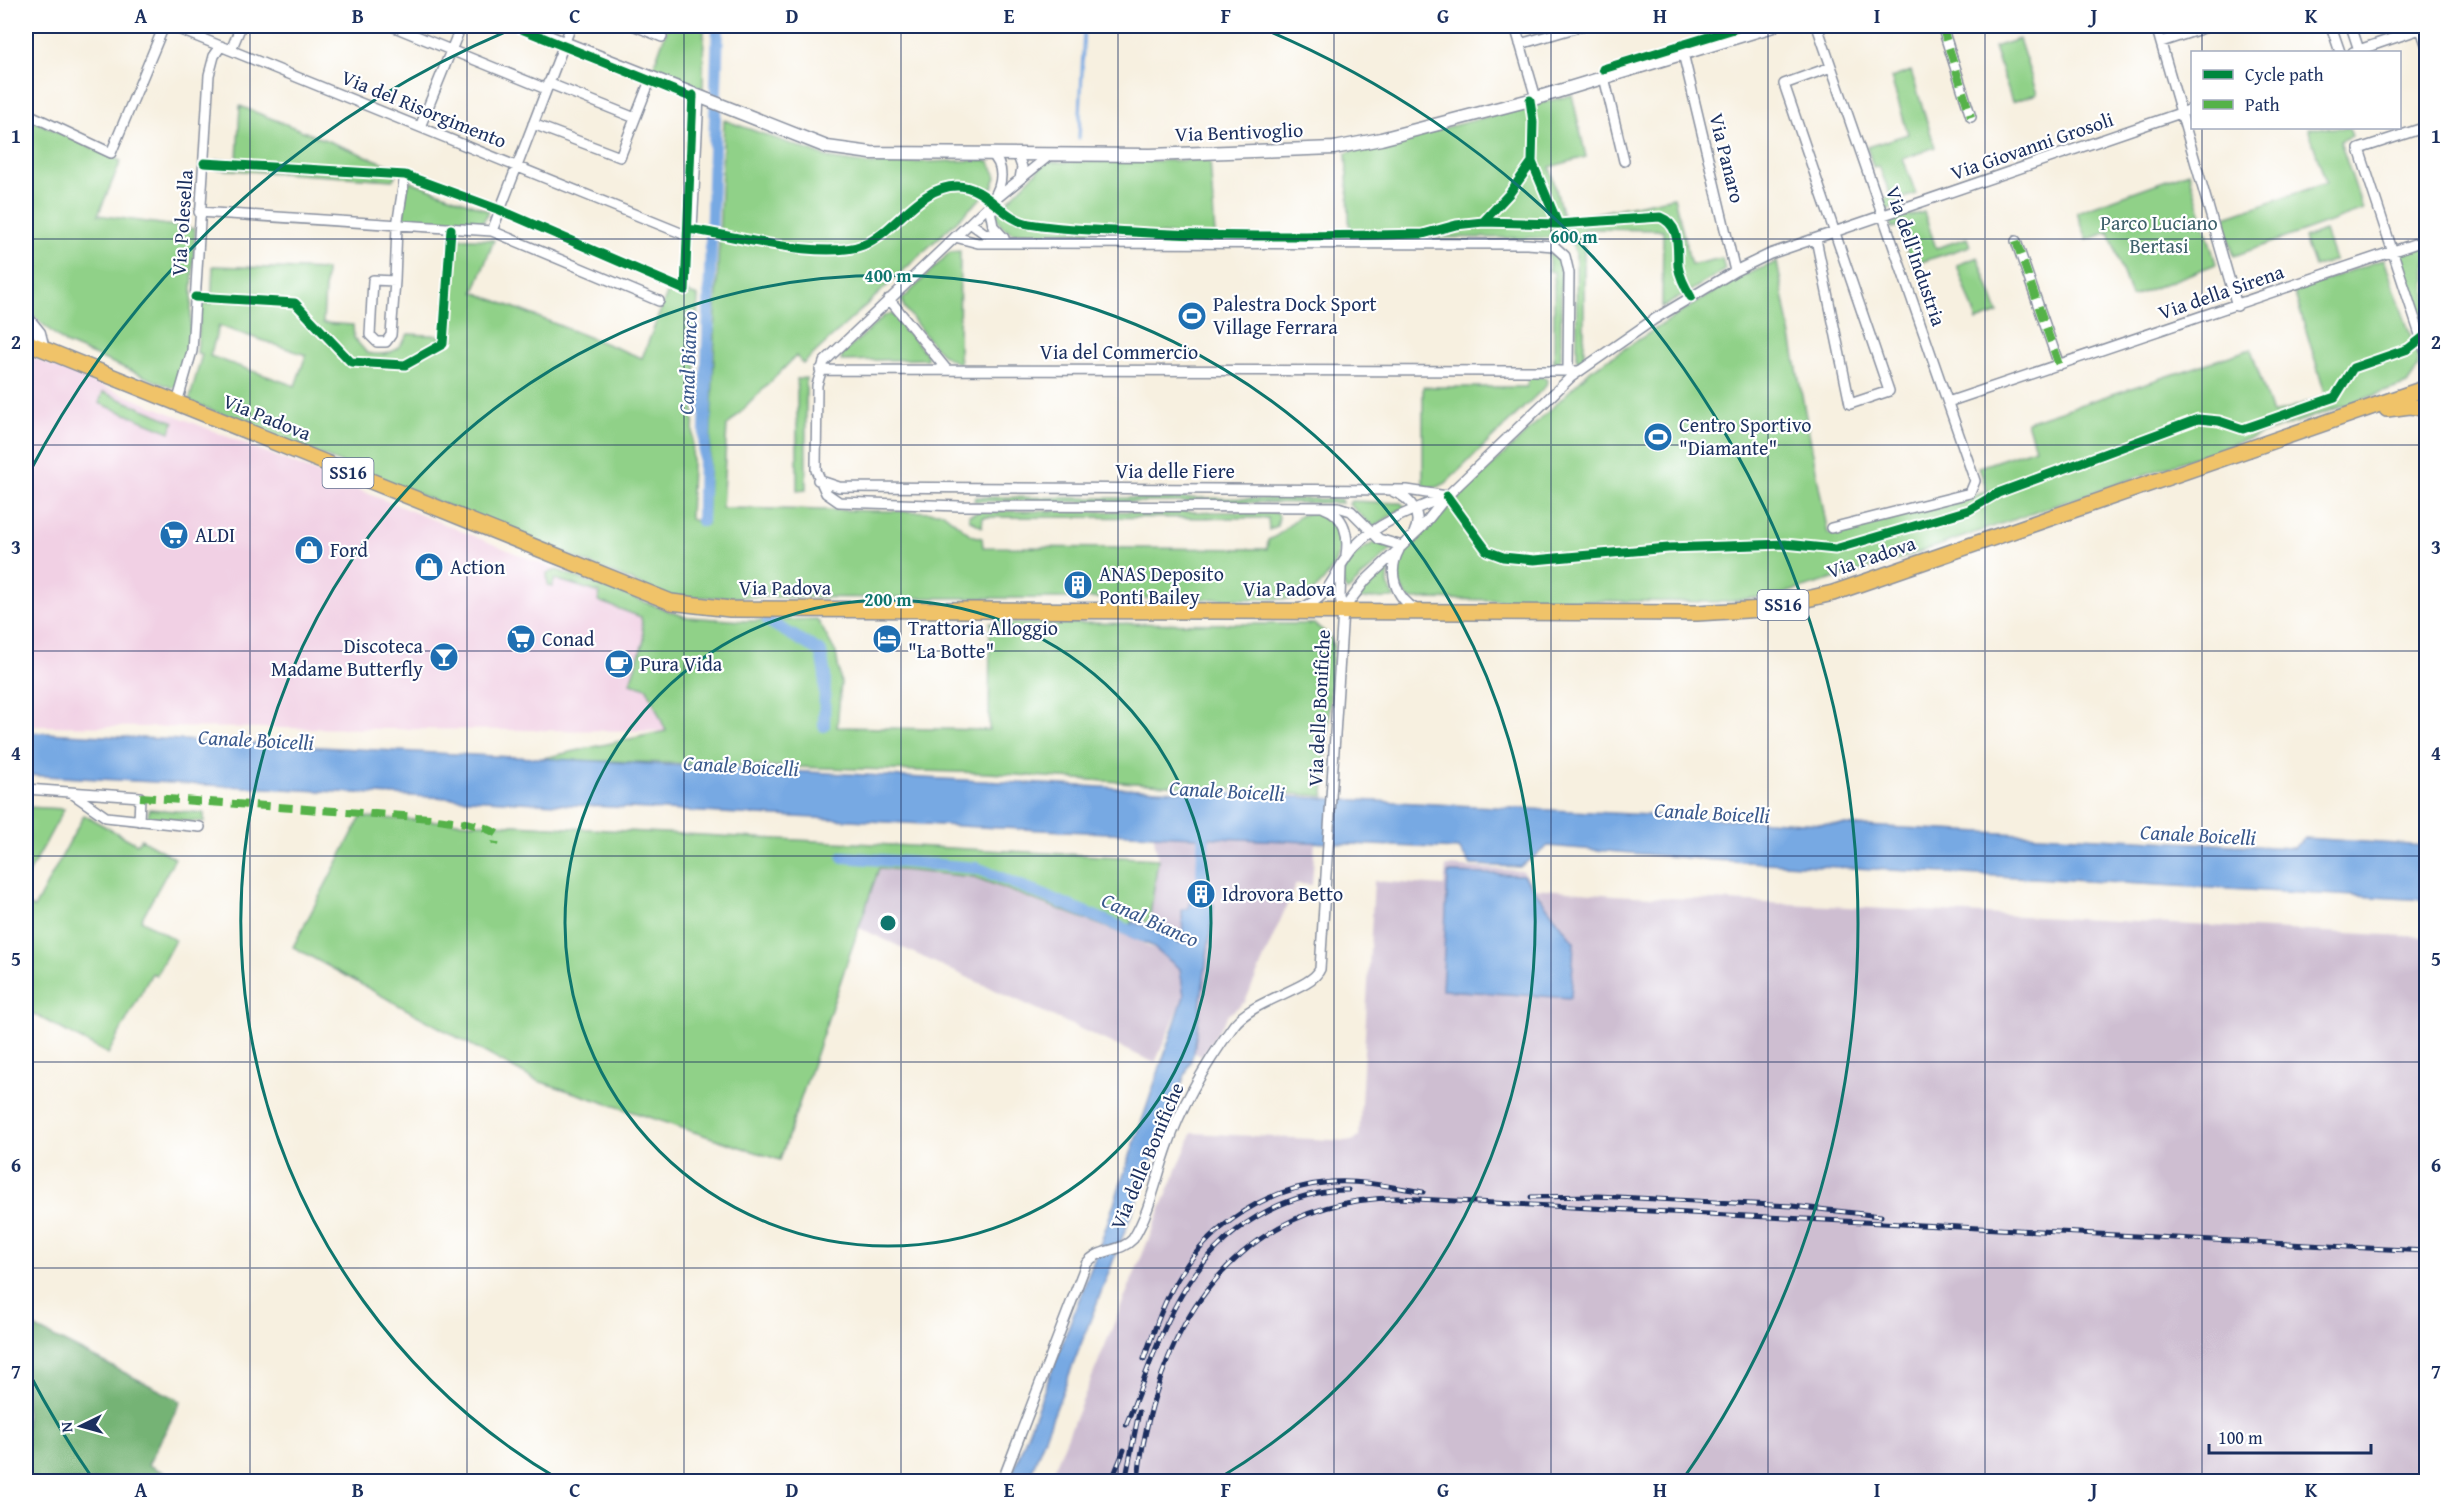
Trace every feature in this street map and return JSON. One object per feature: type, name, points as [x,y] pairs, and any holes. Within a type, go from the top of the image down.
[{"type":"main road","name":"Via Padova","points":[[26,342],[671,602],[692,606],[753,609],[1418,610],[1697,613],[1749,611],[1833,593],[2427,388]]},
{"type":"main road","name":"Via Padova","points":[[2354,414],[2410,406],[2427,410]]},
{"type":"street","points":[[26,113],[111,153],[164,26]]},
{"type":"street","name":"Via del Risorgimento","points":[[171,26],[688,236],[691,235],[700,98]]},
{"type":"street","points":[[231,50],[241,26]]},
{"type":"street","points":[[392,26],[636,118]]},
{"type":"street","points":[[420,127],[461,26]]},
{"type":"street","name":"Via Bentivoglio","points":[[521,26],[803,139],[842,150],[1151,155],[1334,148],[1381,139],[1536,98],[1773,26]]},
{"type":"street","points":[[492,231],[571,26]]},
{"type":"street","points":[[635,26],[662,37]]},
{"type":"street","points":[[1515,26],[1536,98]]},
{"type":"street","points":[[1520,44],[1582,26]]},
{"type":"street","name":"Via dell'Industria","points":[[1817,26],[1975,481],[1973,490],[1966,494]]},
{"type":"street","points":[[1942,26],[1971,117]]},
{"type":"street","points":[[2156,26],[2237,306]]},
{"type":"street","points":[[2161,42],[2210,26]]},
{"type":"street","points":[[2331,26],[2340,51]]},
{"type":"street","points":[[2351,26],[2356,51],[2424,28],[2427,44]]},
{"type":"street","name":"Via Polesella","points":[[177,403],[192,351],[209,75],[214,56],[221,46]]},
{"type":"street","name":"Via Panaro","points":[[1683,53],[1735,271]]},
{"type":"street","points":[[1816,239],[1850,404],[1889,391],[1784,84],[1831,66]]},
{"type":"street","points":[[1605,77],[1624,161]]},
{"type":"street","points":[[533,124],[620,157],[651,78]]},
{"type":"street","name":"Via Giovanni Grosoli","points":[[1447,496],[1573,371],[1735,271],[1770,254],[2191,110]]},
{"type":"street","points":[[2427,127],[2358,149],[2427,353]]},
{"type":"street","points":[[991,153],[998,161],[1002,172]]},
{"type":"street","points":[[1006,239],[993,226],[990,204],[999,190],[1006,160],[1017,153],[1022,167],[1020,179]]},
{"type":"street","points":[[818,480],[817,385],[820,370],[833,352],[990,204],[1053,154]]},
{"type":"street","points":[[395,281],[373,280],[370,332],[372,338],[377,342],[386,342],[392,335],[395,281],[397,226],[405,175]]},
{"type":"street","points":[[199,212],[492,231],[659,301]]},
{"type":"street","points":[[970,223],[984,233],[1019,241]]},
{"type":"street","points":[[955,237],[971,242],[1527,244],[1554,246],[1566,256],[1569,273],[1573,371]]},
{"type":"street","name":"Via della Sirena","points":[[1948,402],[2427,240]]},
{"type":"street","points":[[2016,241],[2059,365]]},
{"type":"street","points":[[889,299],[947,370]]},
{"type":"street","points":[[26,317],[39,333],[43,349]]},
{"type":"street","name":"Via del Commercio","points":[[820,370],[1573,371]]},
{"type":"street","name":"Via delle Fiere","points":[[818,480],[839,487],[1389,490],[1447,496]]},
{"type":"street","name":"Via delle Fiere","points":[[818,480],[830,497],[839,502],[960,506],[1338,507],[1351,511],[1379,539],[1402,546]]},
{"type":"street","points":[[960,488],[960,506]]},
{"type":"street","points":[[1389,490],[1406,498],[1415,510],[1417,527],[1413,537]]},
{"type":"street","name":"Via Padova","points":[[1831,528],[1966,494]]},
{"type":"street","points":[[1346,556],[1373,532],[1447,496]]},
{"type":"street","points":[[1343,610],[1360,586],[1413,537],[1447,496]]},
{"type":"street","points":[[1296,610],[1325,594],[1346,556],[1348,541],[1345,528],[1331,510],[1319,507]]},
{"type":"street","points":[[1402,546],[1394,559],[1396,584],[1403,601],[1418,610]]},
{"type":"street","name":"Via delle Bonifiche","points":[[1002,1482],[1091,1258],[1129,1244],[1137,1233],[1181,1114],[1207,1066],[1235,1024],[1253,1007],[1313,980],[1318,975],[1322,959],[1343,610],[1340,598],[1341,567]]},
{"type":"street","points":[[29,791],[140,797],[139,820]]},
{"type":"street","points":[[73,794],[106,817],[200,827]]},
{"type":"shaded area","points":[[26,355],[557,570],[552,571],[554,579],[600,593],[598,601],[635,613],[641,617],[644,625],[648,688],[666,731],[26,726]]},
{"type":"shaded area","points":[[1153,833],[1204,838],[1315,841],[1312,885],[1296,884],[1245,1002],[1229,1014],[1202,1057],[1194,1052],[1213,911],[1189,902],[1188,909],[1182,909],[1184,936],[1183,942],[1178,943],[1149,923],[1158,859]]},
{"type":"shaded area","points":[[1446,866],[1523,871],[1535,888],[1614,895],[2426,937],[2426,1481],[1049,1482],[1192,1133],[1352,1141],[1359,1137],[1374,881],[1444,886]]},
{"type":"shaded area","points":[[879,868],[974,877],[1108,928],[1112,927],[1166,956],[1180,969],[1184,996],[1155,1063],[859,928]]},
{"type":"green space","points":[[668,26],[704,26],[703,89],[653,68]]},
{"type":"green space","points":[[2019,39],[2037,94],[2012,102],[1994,47]]},
{"type":"green space","points":[[1911,71],[1935,147],[1903,159],[1916,194],[1898,200],[1900,205],[1886,210],[1882,200],[1891,197],[1879,166],[1873,167],[1867,147],[1908,134],[1891,78]]},
{"type":"green space","points":[[1572,95],[1586,157],[1550,167],[1564,220],[1674,197],[1691,265],[1722,258],[1725,270],[1662,308],[1663,230],[1584,229],[1584,359],[1581,362],[1577,360],[1576,253],[1573,246],[1563,238],[1350,237],[1346,153]]},
{"type":"green space","points":[[240,106],[399,169],[393,180],[216,169],[216,160],[237,160]]},
{"type":"green space","points":[[26,117],[121,161],[98,215],[195,229],[189,355],[178,385],[172,388],[65,343],[26,310]]},
{"type":"green space","points":[[724,120],[833,159],[869,164],[984,160],[990,162],[996,177],[992,188],[803,364],[796,356],[727,426],[722,508],[942,512],[971,535],[982,538],[983,547],[1267,549],[1268,540],[1280,534],[1301,515],[1324,514],[1335,521],[1340,533],[1340,548],[1335,563],[1325,578],[1313,591],[1299,599],[671,597],[189,401],[202,354],[197,353],[201,303],[211,304],[213,266],[326,270],[323,323],[353,325],[354,338],[367,353],[374,354],[392,352],[408,334],[447,336],[453,238],[494,240],[474,292],[642,358],[670,286],[698,296],[690,519],[707,524]],"holes":[[[219,326],[306,355],[295,386],[210,356]]]},
{"type":"green space","points":[[2308,129],[2349,129],[2352,136],[2340,141],[2363,210],[2234,256],[2222,218],[2326,183]]},
{"type":"green space","points":[[1210,160],[1215,235],[1013,233],[1001,226],[995,214],[1046,162]]},
{"type":"green space","name":"Parco Luciano Bertasi","points":[[2189,172],[2216,264],[2131,297],[2109,232],[2087,240],[2077,212]]},
{"type":"green space","points":[[410,181],[489,211],[483,222],[403,219],[405,192]]},
{"type":"green space","points":[[1924,212],[1936,248],[1967,238],[1970,246],[1912,265],[1899,226],[1892,228],[1889,220],[1909,213],[1910,216]]},
{"type":"green space","points":[[2325,231],[2335,260],[2314,267],[2304,238]]},
{"type":"green space","points":[[2426,243],[2426,332],[2399,252]]},
{"type":"green space","points":[[960,251],[960,363],[936,348],[904,307],[902,300],[950,252]]},
{"type":"green space","points":[[1549,253],[1555,255],[1561,263],[1561,358],[1554,367],[1554,272],[1549,271]]},
{"type":"green space","points":[[1978,257],[1998,313],[1977,321],[1957,265]]},
{"type":"green space","points":[[2384,259],[2418,357],[2418,368],[2407,384],[1888,563],[1782,594],[1725,602],[1409,599],[1399,582],[1398,570],[1404,551],[1591,370],[1732,280],[1777,262],[1828,534],[1965,500],[1987,491],[1979,467],[2035,448],[2027,422],[2251,349],[2272,414],[2326,396],[2294,291]]},
{"type":"green space","points":[[894,315],[927,355],[927,359],[841,361],[842,355],[884,316]]},
{"type":"green space","points":[[1528,377],[1543,377],[1547,380],[1546,386],[1446,483],[1438,487],[1423,489],[1423,387],[1527,387]]},
{"type":"green space","points":[[806,378],[806,490],[797,491],[797,379]]},
{"type":"green space","points":[[103,392],[174,422],[170,432],[99,403]]},
{"type":"green space","points":[[975,497],[1341,499],[1342,503],[974,501]]},
{"type":"green space","points":[[1351,501],[1401,503],[1405,507],[1373,527],[1349,504]]},
{"type":"green space","points":[[980,511],[1267,512],[1277,513],[1279,517],[1277,526],[1269,530],[1268,518],[983,517],[982,527],[970,520],[969,515]]},
{"type":"green space","points":[[1376,542],[1392,549],[1347,591],[1343,583],[1345,568],[1355,555]]},
{"type":"green space","points":[[1389,562],[1388,585],[1395,598],[1356,599]]},
{"type":"green space","points":[[557,570],[686,617],[745,621],[817,619],[836,653],[841,683],[837,727],[989,730],[990,623],[1314,624],[1329,635],[1333,646],[1324,796],[989,773],[539,759],[666,731],[647,688],[630,683],[644,640],[641,617],[598,601],[600,593],[555,579],[552,587],[548,586],[547,573]]},
{"type":"green space","points":[[26,807],[64,809],[26,879]]},
{"type":"green space","points":[[149,809],[204,813],[204,822],[148,818]]},
{"type":"green space","points":[[84,815],[137,844],[141,839],[175,858],[141,920],[175,940],[156,975],[152,973],[108,1054],[26,1010],[26,904],[34,908]]},
{"type":"green space","points":[[361,817],[1158,859],[1149,923],[1133,917],[1127,935],[974,877],[879,868],[780,1160],[535,1080],[293,947]]},
{"type":"green space","points":[[26,1323],[181,1401],[148,1465],[182,1481],[26,1481]]},
{"type":"water","points":[[26,732],[2293,848],[2305,838],[2426,846],[2426,900],[1713,860],[1548,846],[1520,867],[1471,865],[1459,849],[978,827],[26,775]]},
{"type":"water","points":[[1448,873],[1523,875],[1574,942],[1571,998],[1442,990]]},
{"type":"water","points":[[1189,902],[1214,904],[1194,1052],[1028,1481],[1009,1482],[1100,1245],[1184,996],[1180,969],[1150,945],[1127,935],[1132,922],[1153,928],[1179,943],[1183,942],[1182,909],[1188,909]]},
{"type":"waterway","name":"Canal Bianco","points":[[702,521],[718,26]]},
{"type":"waterway","points":[[1079,138],[1084,26]]},
{"type":"waterway","name":"Canal Bianco","points":[[768,621],[821,652],[825,675],[824,726]]},
{"type":"waterway","points":[[1202,874],[1204,821]]},
{"type":"waterway","name":"Canal Bianco","points":[[843,857],[977,868],[1143,936]]},
{"type":"waterway","points":[[1200,917],[1201,887]]},
{"type":"railway","points":[[1144,1359],[1167,1299],[1180,1276],[1195,1254],[1233,1218],[1280,1194],[1305,1186],[1332,1182],[1366,1183],[1423,1192]]},
{"type":"railway","points":[[1126,1425],[1150,1362],[1177,1302],[1194,1275],[1214,1250],[1239,1228],[1269,1210],[1297,1198],[1317,1193],[1348,1190]]},
{"type":"railway","points":[[1531,1197],[1598,1196],[1792,1206],[1881,1216]]},
{"type":"railway","points":[[1138,1482],[1149,1417],[1170,1354],[1189,1316],[1213,1282],[1242,1254],[1274,1230],[1311,1213],[1352,1202],[1398,1198],[2426,1251]]},
{"type":"railway","points":[[1125,1482],[1139,1412]]},
{"type":"railway","points":[[1111,1482],[1124,1450]]},
{"type":"marked path","points":[[1942,26],[1971,117]]},
{"type":"marked path","points":[[2016,241],[2059,365]]},
{"type":"marked path","points":[[140,797],[431,818],[490,830],[497,834],[495,845]]},
{"type":"cycle path","points":[[514,26],[693,98]]},
{"type":"cycle path","points":[[1603,69],[1744,26]]},
{"type":"cycle path","points":[[204,163],[405,175],[500,210],[685,290],[693,95]]},
{"type":"cycle path","points":[[1530,100],[1533,122],[1532,162],[1558,224]]},
{"type":"cycle path","points":[[1483,222],[1509,194],[1532,162]]},
{"type":"cycle path","points":[[688,229],[802,249],[846,249],[863,245],[874,239],[931,194],[943,188],[957,186],[977,191],[1010,216],[1029,224],[1067,229],[1169,234],[1278,236],[1423,234],[1456,225],[1483,222],[1558,224],[1660,217],[1667,221],[1675,231],[1678,266],[1691,297]]},
{"type":"cycle path","points":[[195,297],[295,303],[351,362],[405,365],[443,344],[451,229]]},
{"type":"cycle path","points":[[1447,496],[1487,551],[1503,557],[1534,560],[1668,548],[1785,544],[1835,549],[1969,510],[1998,493],[2198,419],[2219,421],[2243,429],[2335,397],[2353,368],[2408,349],[2426,335]]},
{"type":"place","name":"Palestra Dock Sport Village Ferrara","points":[[1192,316]]},
{"type":"place","name":"Centro Sportivo \"Diamante\"","points":[[1658,437]]},
{"type":"place","name":"ALDI","points":[[174,535]]},
{"type":"place","name":"Ford","points":[[309,550]]},
{"type":"place","name":"Action","points":[[429,567]]},
{"type":"place","name":"ANAS Deposito Ponti Bailey","points":[[1078,585]]},
{"type":"place","name":"Conad","points":[[521,639]]},
{"type":"place","name":"Trattoria Alloggio \"La Botte\"","points":[[887,639]]},
{"type":"place","name":"Discoteca Madame Butterfly","points":[[444,657]]},
{"type":"place","name":"Pura Vida","points":[[619,664]]},
{"type":"place","name":"Idrovora Betto","points":[[1201,894]]},
{"type":"water label","name":"Canale Boicelli","points":[[256,740]]},
{"type":"water label","name":"Canale Boicelli","points":[[741,766]]},
{"type":"water label","name":"Canale Boicelli","points":[[1227,791]]},
{"type":"water label","name":"Canale Boicelli","points":[[1712,813]]},
{"type":"water label","name":"Canale Boicelli","points":[[2198,835]]}]
